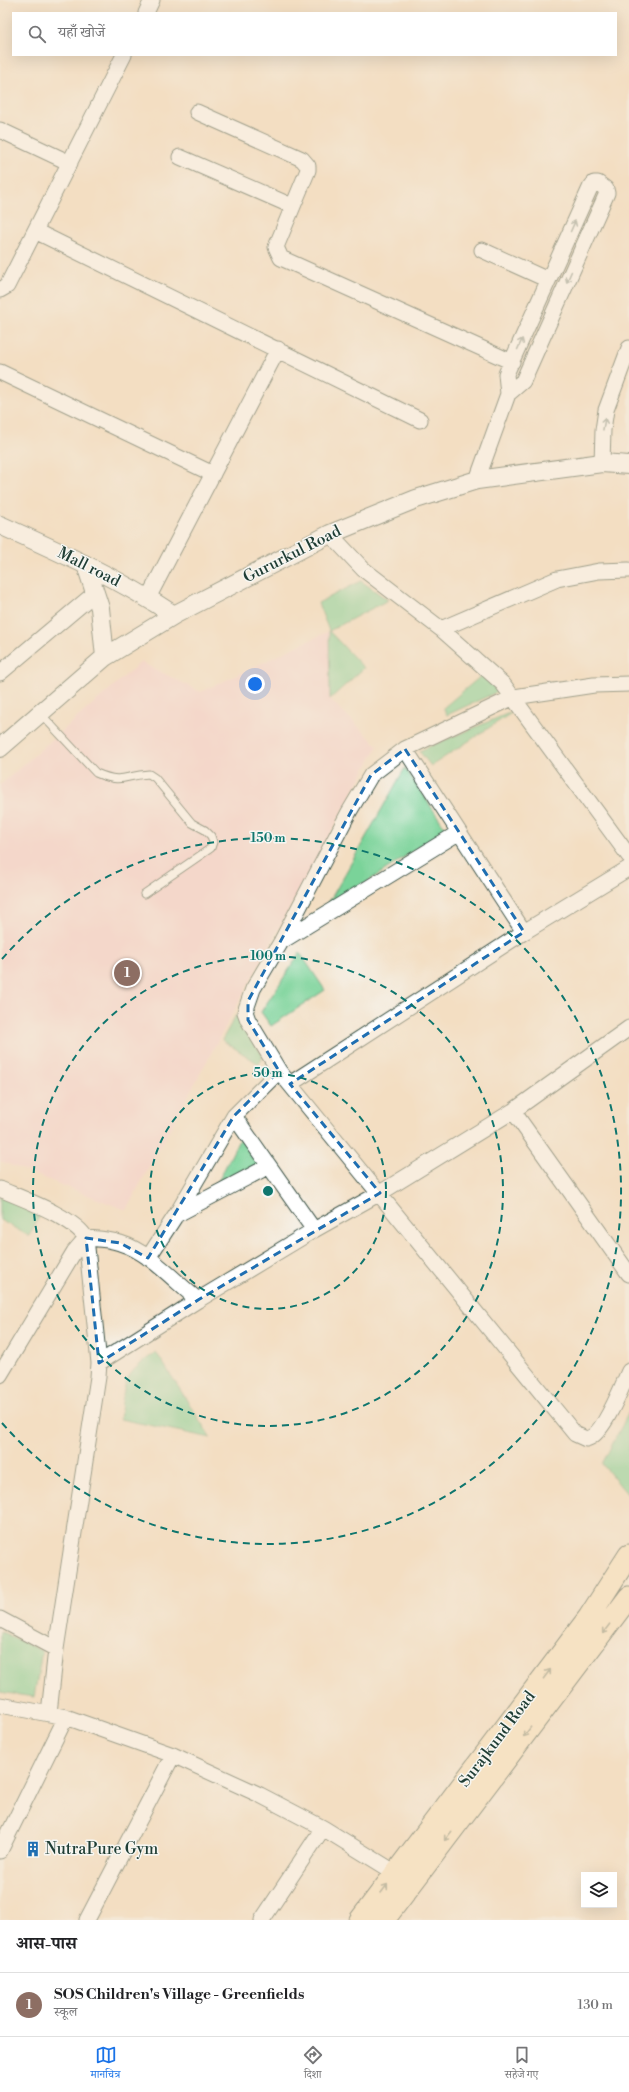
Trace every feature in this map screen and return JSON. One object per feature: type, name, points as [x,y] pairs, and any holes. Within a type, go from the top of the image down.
[{"type":"main road","name":"Surajkund Road","points":[[384,1920],[404,1878],[589,1617],[629,1555]]},
{"type":"main road","name":"Surajkund Road","points":[[360,1920],[404,1878],[629,1597]]},
{"type":"street","points":[[146,12],[152,0]]},
{"type":"street","points":[[0,290],[7,286],[124,56]]},
{"type":"street","points":[[197,112],[306,162],[308,170],[276,247],[281,258],[512,362]]},
{"type":"street","points":[[0,130],[70,163]]},
{"type":"street","points":[[180,157],[292,206]]},
{"type":"street","points":[[477,480],[508,394],[506,374],[590,188],[594,183],[603,186],[607,193],[523,381],[508,394]]},
{"type":"street","points":[[35,231],[420,420]]},
{"type":"street","points":[[482,250],[548,280]]},
{"type":"street","points":[[602,463],[603,430],[606,410],[629,348]]},
{"type":"street","points":[[148,598],[278,349]]},
{"type":"street","points":[[0,372],[213,474]]},
{"type":"street","name":"Gururkul Road","points":[[0,748],[105,656],[174,615],[330,534],[416,499],[477,480],[602,463],[629,466]]},
{"type":"street","name":"Mall road","points":[[0,525],[86,565],[148,598],[174,615]]},
{"type":"street","points":[[330,534],[368,573],[441,629],[491,671],[514,697],[629,856]]},
{"type":"street","points":[[86,565],[100,608],[105,656]]},
{"type":"street","points":[[441,629],[557,578],[599,570],[629,570]]},
{"type":"street","points":[[0,673],[95,593]]},
{"type":"street","points":[[629,684],[594,685],[514,697],[405,749],[371,775],[362,789],[281,942],[253,989],[245,1012],[248,1020],[279,1071],[575,1434],[586,1439],[595,1436],[604,1424],[629,1371]]},
{"type":"street","points":[[405,749],[458,833],[524,932]]},
{"type":"street","points":[[281,942],[458,833]]},
{"type":"street","points":[[290,1084],[524,932],[629,868]]},
{"type":"street","points":[[99,1363],[198,1300],[314,1230],[380,1193],[513,1111],[629,1028]]},
{"type":"street","points":[[148,1258],[176,1215],[234,1116],[279,1071]]},
{"type":"street","points":[[513,1111],[629,1274]]},
{"type":"street","points":[[234,1116],[314,1230]]},
{"type":"street","points":[[176,1215],[268,1166]]},
{"type":"street","points":[[0,1189],[70,1222],[83,1233],[86,1238],[99,1363],[56,1649],[49,1713]]},
{"type":"street","points":[[86,1238],[120,1243],[148,1258],[198,1300]]},
{"type":"street","points":[[0,1375],[74,1252],[86,1238]]},
{"type":"street","points":[[0,1619],[56,1649]]},
{"type":"street","points":[[0,1705],[66,1717],[173,1755],[260,1795],[323,1828],[404,1878]]},
{"type":"street","points":[[0,1851],[66,1717]]},
{"type":"street","points":[[87,1920],[173,1755]]},
{"type":"street","points":[[262,1920],[323,1828]]},
{"type":"lane","points":[[40,713],[96,773],[108,779],[121,780],[149,774],[155,778],[192,823],[211,836],[213,842],[211,848],[144,894]]},
{"type":"highlighted area","points":[[405,749],[524,932],[290,1084],[380,1193],[198,1300],[99,1363],[86,1238],[120,1243],[148,1258],[234,1116],[279,1071],[248,1020],[248,1001],[371,775]]},
{"type":"shaded area","points":[[329,631],[330,699],[378,746],[126,1210],[0,1161],[0,785],[141,662],[201,692]]},
{"type":"green space","points":[[361,581],[388,600],[329,631],[318,603]]},
{"type":"green space","points":[[329,631],[364,668],[330,699]]},
{"type":"green space","points":[[482,675],[499,691],[447,715],[443,708]]},
{"type":"green space","points":[[516,710],[431,766],[419,751]]},
{"type":"green space","points":[[405,768],[446,829],[324,911]]},
{"type":"green space","points":[[300,953],[325,990],[271,1026],[261,1012]]},
{"type":"green space","points":[[236,1015],[263,1056],[259,1064],[222,1040]]},
{"type":"green space","points":[[242,1134],[264,1162],[214,1190]]},
{"type":"green space","points":[[0,1196],[41,1213],[29,1236],[0,1220]]},
{"type":"green space","points":[[156,1352],[211,1438],[120,1419],[123,1395],[127,1380],[137,1367]]},
{"type":"green space","points":[[629,1412],[629,1496],[602,1464]]},
{"type":"green space","points":[[0,1631],[42,1651],[34,1697],[0,1692]]},
{"type":"place","name":"SOS Children's Village - Greenfields","points":[[127,973]]},
{"type":"place","name":"NutraPure Gym","points":[[33,1849]]}]
